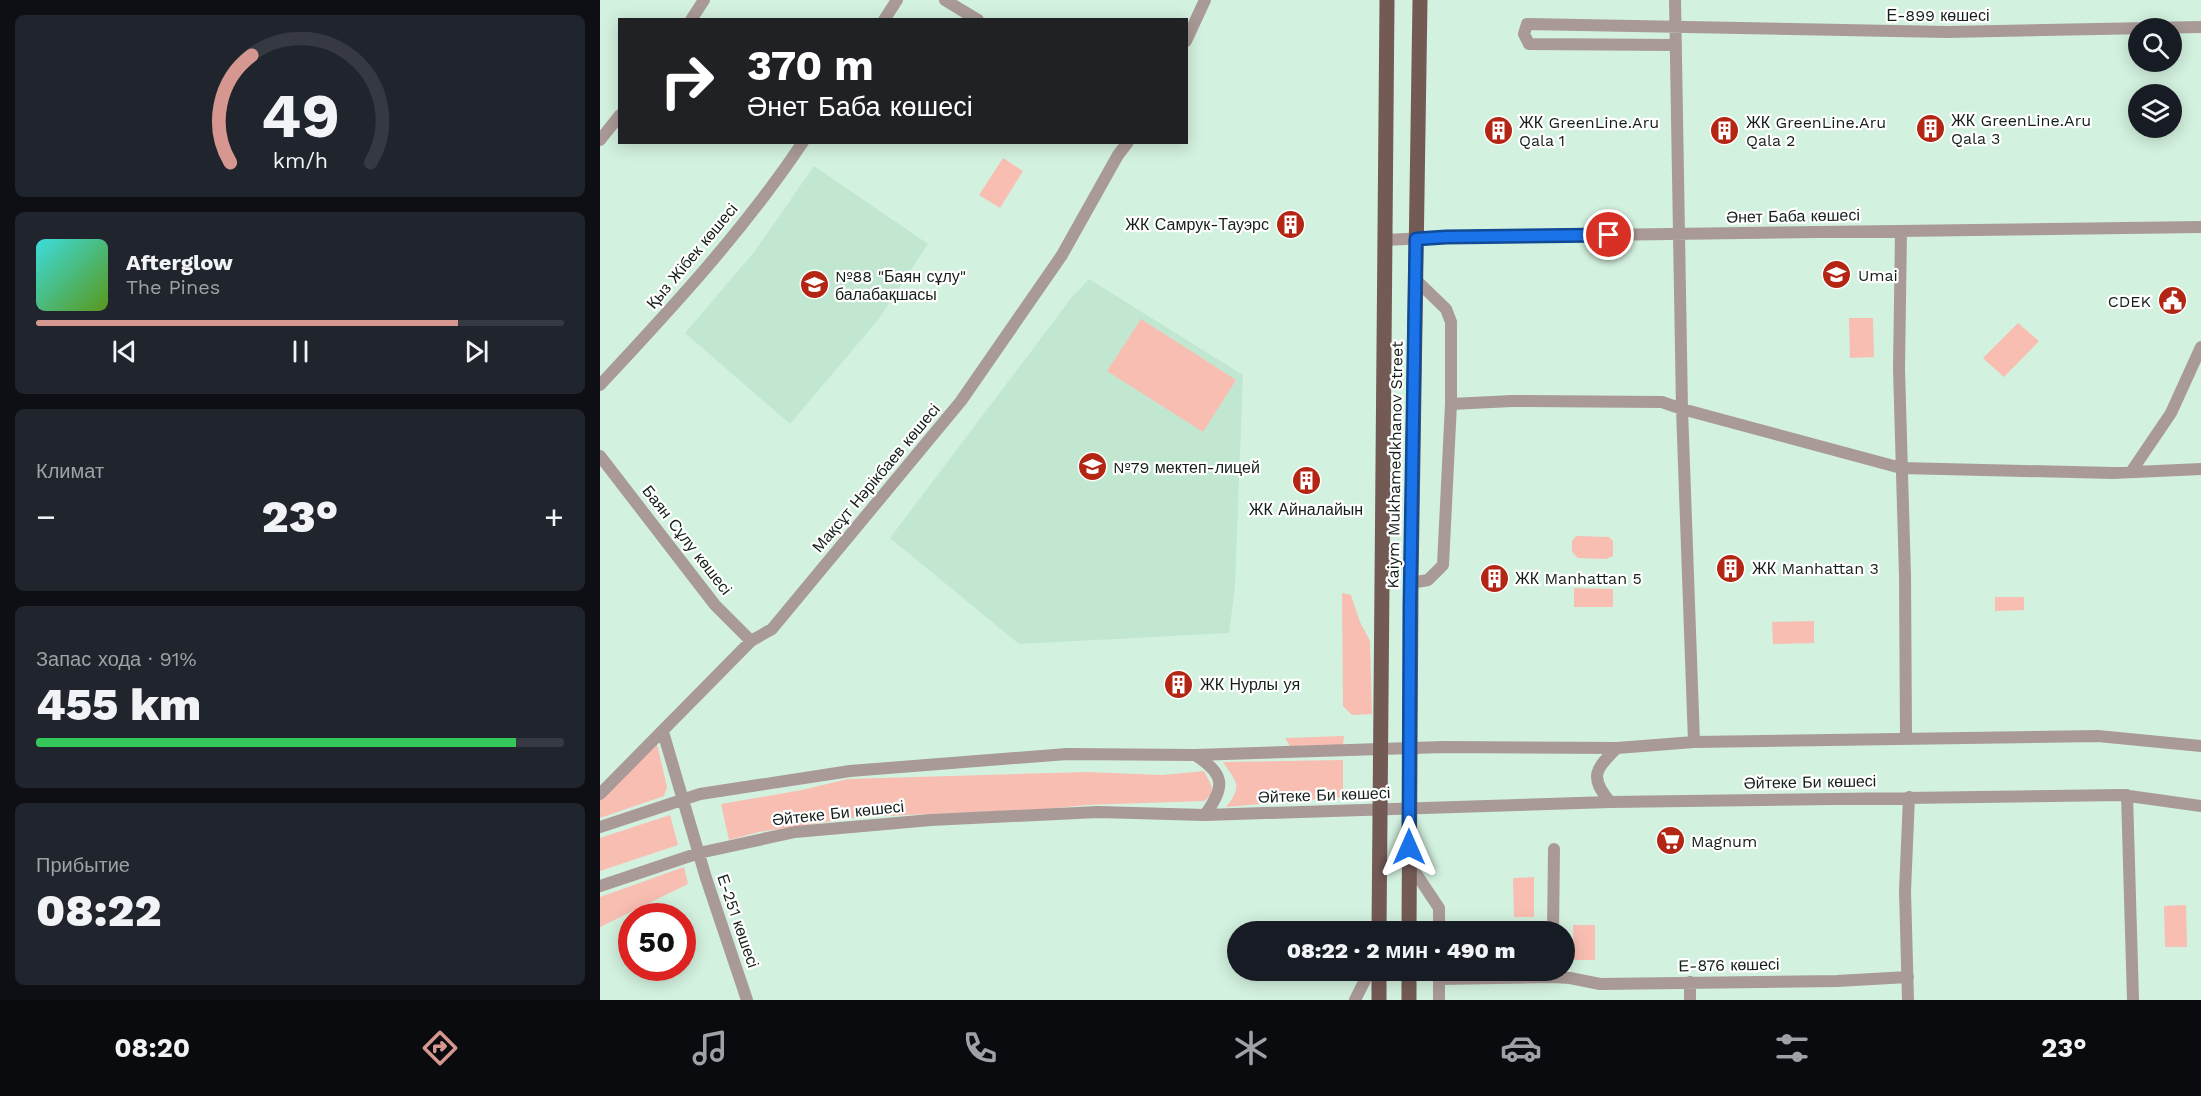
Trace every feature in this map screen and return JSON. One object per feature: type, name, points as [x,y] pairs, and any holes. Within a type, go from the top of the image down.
[{"type":"main road","name":"Kaiym Mukhamedkhanov Street","points":[[1379,921],[1387,0]]},
{"type":"main road","name":"Kaiym Mukhamedkhanov Street","points":[[1409,921],[1409,747],[1420,0]]},
{"type":"main road","points":[[1378,1000],[1379,981]]},
{"type":"main road","points":[[1409,981],[1409,1000]]},
{"type":"street","points":[[692,18],[704,0]]},
{"type":"street","points":[[885,18],[897,0]]},
{"type":"street","points":[[945,0],[975,18]]},
{"type":"street","points":[[1188,37],[1205,0]]},
{"type":"street","points":[[1675,4],[1682,409],[1694,742]]},
{"type":"street","name":"Е-899 көшесі","points":[[1676,45],[1529,44],[1524,34],[1527,24],[1947,32],[2201,27]]},
{"type":"street","points":[[600,140],[618,118]]},
{"type":"street","name":"Қыз Жібек көшесі","points":[[600,386],[696,280],[742,224],[802,144]]},
{"type":"street","name":"Мақсұт Нәрікбаев көшесі","points":[[600,794],[751,641],[772,629],[961,401],[1062,255],[1126,144]]},
{"type":"street","name":"Әнет Баба көшесі","points":[[1385,240],[1446,237],[2201,227]]},
{"type":"street","points":[[1901,231],[1899,369],[1905,576],[1906,738]]},
{"type":"street","points":[[1411,583],[1428,580],[1443,565],[1451,404],[1451,322],[1446,309],[1416,280]]},
{"type":"street","points":[[2131,472],[2171,413],[2201,347]]},
{"type":"street","points":[[1451,404],[1522,401],[1662,402],[1901,468],[2131,472],[2201,469]]},
{"type":"street","name":"Баян Сұлу көшесі","points":[[600,456],[715,604],[751,641]]},
{"type":"street","name":"Е-251 көшесі","points":[[663,732],[699,853],[747,1000]]},
{"type":"street","points":[[600,827],[700,794],[850,771],[1015,756],[1195,755],[1409,747],[1617,748],[1694,742],[2098,736],[2201,746]]},
{"type":"street","points":[[1610,802],[1599,789],[1596,777],[1602,762],[1617,748]]},
{"type":"street","points":[[1195,755],[1209,764],[1216,772],[1220,786],[1218,795],[1205,815]]},
{"type":"street","points":[[2127,795],[2133,1000]]},
{"type":"street","name":"Әйтеке Би көшесі","points":[[600,886],[699,853],[795,832],[931,820],[1098,812],[1205,815],[1610,802],[2127,795],[2201,806]]},
{"type":"street","points":[[1908,1000],[1906,858],[1909,798]]},
{"type":"street","points":[[1553,921],[1554,849]]},
{"type":"street","points":[[1409,863],[1439,908],[1439,921]]},
{"type":"street","name":"Е-876 көшесі","points":[[1575,979],[1600,984],[1837,981],[1908,977]]},
{"type":"street","points":[[1355,1000],[1365,981]]},
{"type":"street","points":[[1439,981],[1439,1000]]},
{"type":"street","points":[[1690,982],[1690,1000]]},
{"type":"shaded area","points":[[1003,158],[1023,171],[1000,208],[979,195]]},
{"type":"shaded area","name":"№88 \"Баян сұлу\" балабақшасы","points":[[814,166],[928,244],[878,320],[790,424],[685,333],[755,251]]},
{"type":"shaded area","name":"№79 мектеп-лицей","points":[[1089,279],[1243,375],[1235,587],[1229,633],[1019,644],[890,538],[1072,297]]},
{"type":"shaded area","points":[[1849,318],[1873,318],[1874,357],[1850,358]]},
{"type":"shaded area","points":[[1141,319],[1236,380],[1203,432],[1107,371]]},
{"type":"shaded area","points":[[2018,323],[2039,341],[2004,377],[1983,358]]},
{"type":"shaded area","points":[[1576,536],[1609,537],[1613,541],[1613,556],[1606,559],[1578,558],[1572,552],[1572,541]]},
{"type":"shaded area","points":[[1574,588],[1613,589],[1613,607],[1574,607]]},
{"type":"shaded area","points":[[1342,593],[1351,595],[1360,622],[1370,641],[1372,714],[1352,715],[1343,706]]},
{"type":"shaded area","points":[[1995,597],[2024,597],[2024,610],[1995,611]]},
{"type":"shaded area","points":[[1814,621],[1814,643],[1773,644],[1772,622]]},
{"type":"shaded area","points":[[1344,736],[1343,745],[1290,746],[1285,738]]},
{"type":"shaded area","points":[[657,744],[667,787],[664,796],[600,818],[600,798]]},
{"type":"shaded area","points":[[1343,760],[1343,797],[1226,807],[1235,794],[1236,784],[1223,762]]},
{"type":"shaded area","points":[[1204,771],[1212,787],[1211,795],[1204,801],[861,817],[759,832],[729,840],[721,804],[802,790],[848,779],[1087,772],[1162,775]]},
{"type":"shaded area","points":[[670,815],[678,845],[600,871],[600,838]]},
{"type":"shaded area","points":[[684,867],[688,884],[649,903],[618,903],[618,918],[600,927],[600,897]]},
{"type":"shaded area","points":[[1534,877],[1534,917],[1514,917],[1513,878]]},
{"type":"shaded area","points":[[2186,905],[2187,947],[2165,947],[2164,906]]},
{"type":"shaded area","points":[[1575,925],[1595,925],[1595,960],[1575,960]]},
{"type":"place","name":"ЖК GreenLine.Aru Qala 3","points":[[1930,129]]},
{"type":"place","name":"ЖК GreenLine.Aru Qala 1","points":[[1498,131]]},
{"type":"place","name":"ЖК GreenLine.Aru Qala 2","points":[[1725,131]]},
{"type":"place","name":"ЖК Самрук-Тауэрс","points":[[1290,224]]},
{"type":"place","name":"Umai","points":[[1837,275]]},
{"type":"place","name":"№88 \"Баян сұлу\" балабақшасы","points":[[814,285]]},
{"type":"place","name":"CDEK","points":[[2172,301]]},
{"type":"place","name":"№79 мектеп-лицей","points":[[1092,467]]},
{"type":"place","name":"ЖК Айналайын","points":[[1306,481]]},
{"type":"place","name":"ЖК Manhattan 3","points":[[1731,568]]},
{"type":"place","name":"ЖК Manhattan 5","points":[[1494,578]]},
{"type":"place","name":"ЖК Нурлы уя","points":[[1179,684]]},
{"type":"place","name":"Magnum","points":[[1670,841]]},
{"type":"route","points":[[1409,847],[1416,239],[1609,235]]}]
